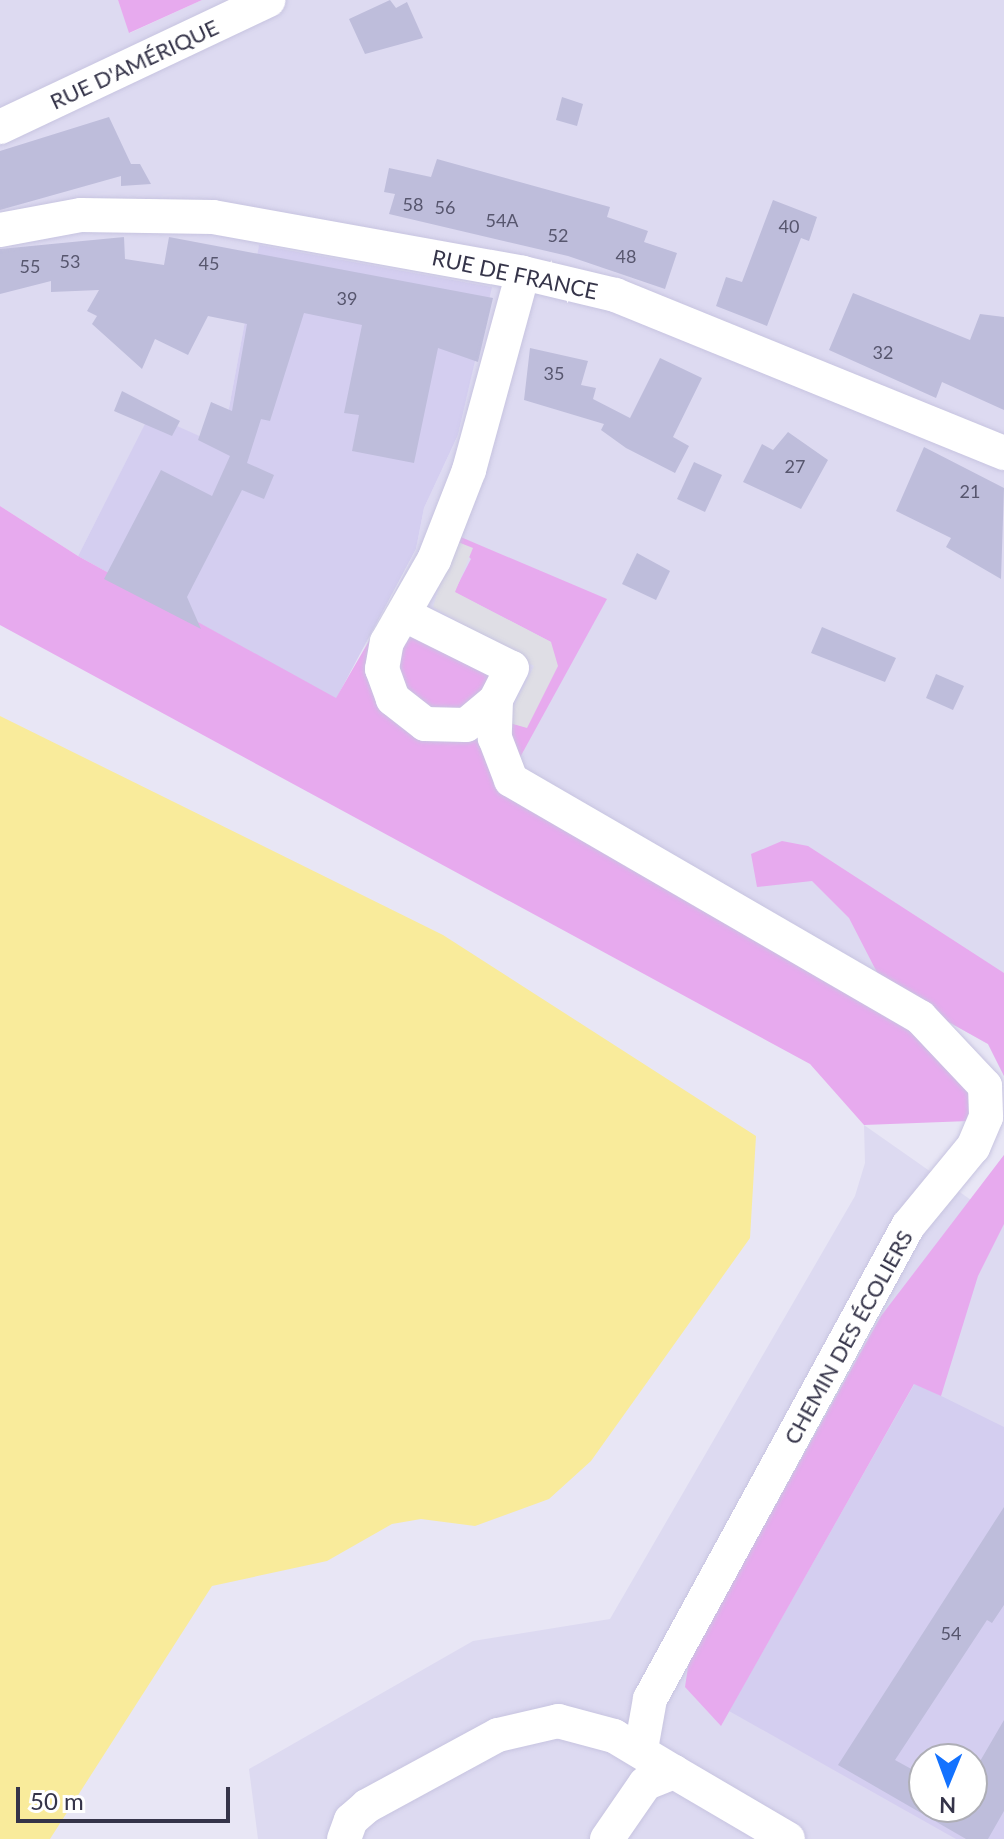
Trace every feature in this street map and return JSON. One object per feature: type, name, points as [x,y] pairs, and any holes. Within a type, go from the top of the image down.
[{"type":"street","name":"RUE D'AMÉRIQUE","points":[[0,127],[269,0]]},
{"type":"street","name":"RUE DE FRANCE","points":[[0,230],[81,215],[213,217],[523,273],[615,295],[1004,453]]},
{"type":"street","points":[[496,700],[483,716],[457,726],[425,724],[406,713],[382,669],[387,642],[405,615],[469,470],[523,273]]},
{"type":"street","name":"CHEMIN DES ÉCOLIERS","points":[[405,615],[512,668],[496,700],[495,738],[511,780],[920,1017],[985,1086],[986,1117],[973,1147],[908,1226],[650,1699],[641,1749]]},
{"type":"street","points":[[344,1839],[351,1820],[367,1806],[498,1735],[534,1723],[585,1725],[641,1749],[788,1839]]},
{"type":"street","points":[[607,1839],[645,1784],[674,1772]]},
{"type":"shaded area","points":[[0,0],[118,0],[130,33],[202,0],[1004,0],[1004,1076],[988,1044],[348,686],[416,549],[424,508],[458,435],[491,287],[259,246],[222,446],[150,415],[78,556],[0,506]]},
{"type":"shaded area","points":[[118,0],[202,0],[129,33]]},
{"type":"shaded area","points":[[259,245],[492,287],[458,435],[424,508],[416,549],[336,699],[78,556],[150,414],[222,446]]},
{"type":"shaded area","points":[[0,506],[78,556],[336,698],[373,634],[405,615],[512,668],[510,723],[526,727],[551,642],[454,592],[471,559],[453,540],[456,535],[607,599],[518,761],[498,751],[926,1041],[966,1081],[973,1099],[969,1121],[864,1125],[810,1064],[0,625]]},
{"type":"shaded area","points":[[453,540],[473,548],[455,592],[551,642],[558,666],[527,728],[506,722],[534,666],[433,607]]},
{"type":"shaded area","points":[[0,716],[443,935],[756,1136],[750,1238],[591,1461],[549,1499],[475,1526],[421,1519],[392,1524],[327,1561],[212,1586],[50,1839],[0,1839]]},
{"type":"shaded area","points":[[782,841],[808,846],[1004,973],[1004,1076],[988,1044],[884,986],[849,918],[812,881],[757,887],[751,854]]},
{"type":"shaded area","points":[[864,1125],[971,1200],[1004,1155],[1004,1839],[258,1839],[249,1769],[473,1641],[610,1619],[855,1196],[865,1163]]},
{"type":"shaded area","points":[[1004,1155],[1004,1224],[978,1276],[941,1396],[914,1384],[721,1726],[685,1687],[689,1660],[881,1316]]},
{"type":"shaded area","points":[[915,1383],[1004,1427],[1004,1839],[956,1839],[928,1823],[988,1823],[988,1743],[908,1743],[908,1812],[729,1711]]},
{"type":"building","points":[[390,0],[396,8],[407,2],[423,38],[365,54],[349,19]]},
{"type":"building","points":[[562,97],[583,104],[577,126],[556,120]]},
{"type":"building","points":[[109,117],[131,164],[140,164],[151,184],[121,186],[121,176],[0,210],[0,151]]},
{"type":"building","points":[[437,159],[610,207],[607,217],[648,231],[644,242],[677,253],[665,289],[568,256],[389,214],[395,194],[384,192],[389,168],[431,177]]},
{"type":"building","points":[[773,200],[817,217],[809,241],[801,238],[767,326],[716,306],[726,277],[742,282]]},
{"type":"building","points":[[124,237],[125,259],[164,265],[169,237],[493,298],[478,362],[438,348],[414,463],[352,451],[359,415],[344,413],[362,325],[304,313],[270,421],[261,419],[247,463],[274,475],[264,499],[242,490],[187,597],[201,629],[104,579],[161,470],[212,496],[230,456],[198,440],[211,402],[232,411],[247,324],[208,316],[188,355],[155,339],[142,369],[92,324],[97,316],[87,311],[99,290],[51,292],[51,281],[0,294],[0,249]]},
{"type":"building","points":[[853,293],[970,340],[980,314],[1004,317],[1004,410],[942,382],[936,398],[829,350]]},
{"type":"building","points":[[530,348],[588,361],[581,385],[596,388],[593,399],[630,418],[660,358],[702,378],[673,437],[689,446],[675,473],[626,448],[601,430],[604,424],[524,400]]},
{"type":"building","points":[[122,391],[180,421],[172,436],[114,411]]},
{"type":"building","points":[[788,432],[828,460],[801,509],[743,482],[762,444],[773,450]]},
{"type":"building","points":[[924,447],[1004,488],[1001,579],[946,547],[951,538],[896,511]]},
{"type":"building","points":[[694,462],[722,475],[705,512],[677,499]]},
{"type":"building","points":[[637,553],[670,571],[656,600],[622,584]]},
{"type":"building","points":[[822,627],[896,658],[885,682],[811,653]]},
{"type":"building","points":[[936,674],[964,686],[953,710],[926,698]]},
{"type":"building","points":[[1004,1507],[1004,1605],[992,1623],[987,1620],[895,1760],[908,1767],[908,1805],[838,1765]]},
{"type":"building","points":[[1004,1720],[1004,1811],[988,1839],[966,1839],[938,1823],[988,1823],[988,1748]]}]
